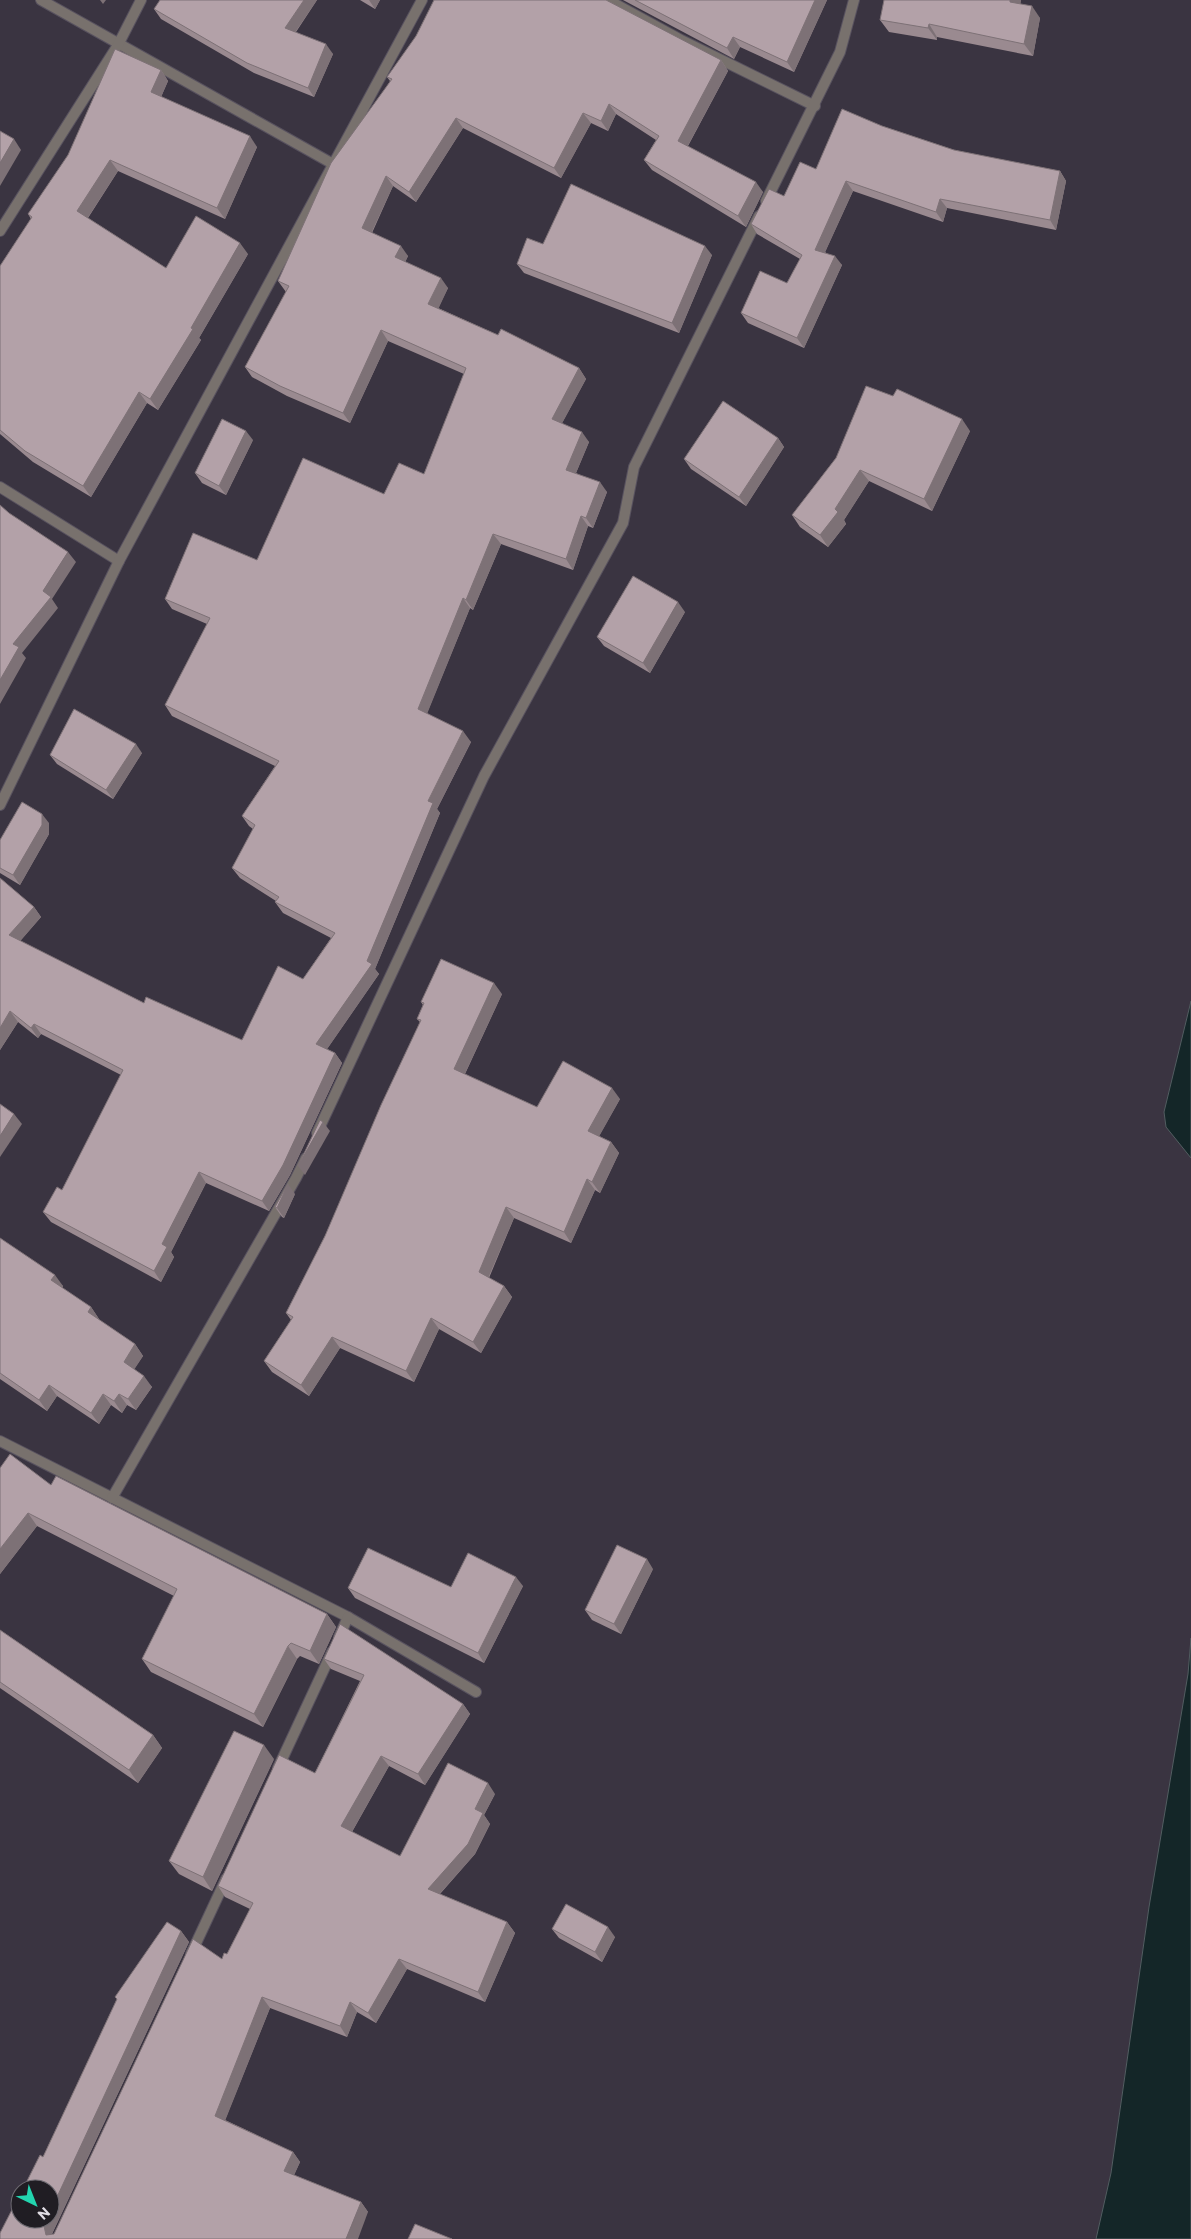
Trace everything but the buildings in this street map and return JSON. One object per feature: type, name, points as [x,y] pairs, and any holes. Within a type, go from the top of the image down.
[{"type":"street","points":[[41,0],[118,45],[333,164]]},
{"type":"street","points":[[0,231],[118,45],[141,0]]},
{"type":"street","points":[[0,805],[119,561],[422,0]]},
{"type":"street","points":[[608,0],[681,40],[815,106]]},
{"type":"street","points":[[112,1498],[296,1178],[484,776],[622,523],[634,467],[691,348],[815,106],[840,52],[854,0]]},
{"type":"street","points":[[0,487],[119,561]]},
{"type":"street","points":[[0,1441],[348,1617],[476,1692]]},
{"type":"street","points":[[272,1780],[348,1617]]},
{"type":"street","points":[[188,1960],[230,1870]]},
{"type":"shaded area","points":[[1191,1001],[1191,1158],[1166,1127],[1164,1112]]},
{"type":"shaded area","points":[[1191,1638],[1191,2239],[1096,2239],[1111,2173],[1149,1907],[1188,1674]]}]
